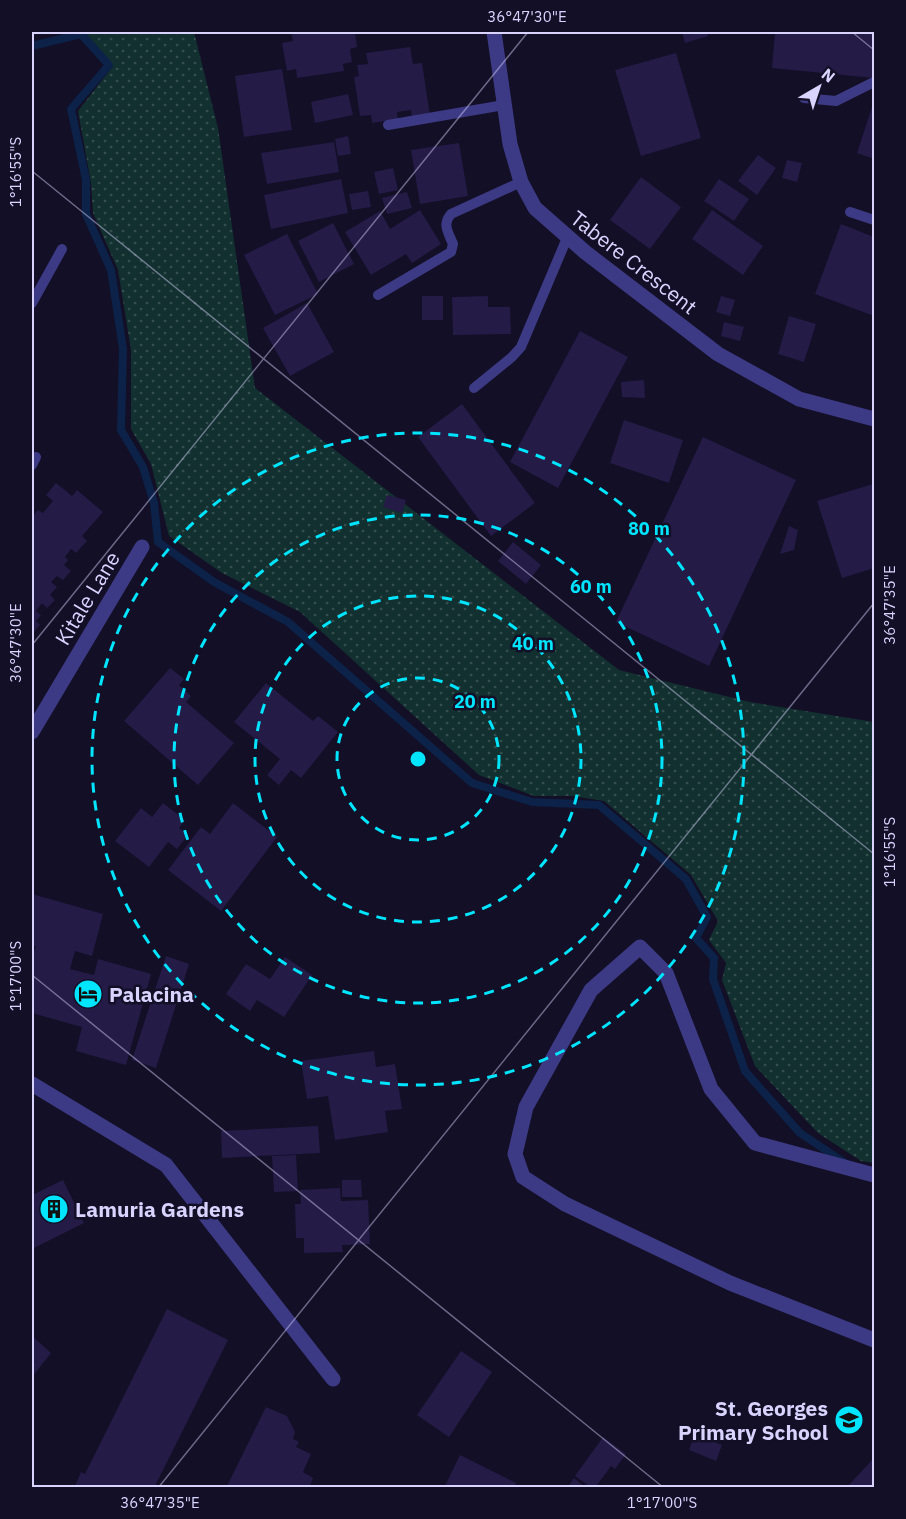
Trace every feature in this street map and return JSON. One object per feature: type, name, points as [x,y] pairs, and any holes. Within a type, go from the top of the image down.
[{"type":"street","name":"Tabere Crescent","points":[[494,32],[510,144],[521,182],[535,208],[567,238],[718,354],[799,399],[874,418]]},
{"type":"street","name":"Kitale Lane","points":[[32,732],[142,547]]},
{"type":"street","points":[[874,1175],[755,1143],[711,1089],[666,973],[640,947],[591,990],[526,1107],[515,1154],[523,1177],[565,1204],[729,1282],[874,1340]]},
{"type":"street","points":[[32,1084],[166,1165],[333,1379]]},
{"type":"lane","points":[[804,99],[836,101],[874,82]]},
{"type":"lane","points":[[388,125],[504,105]]},
{"type":"lane","points":[[378,295],[451,252],[453,244],[446,226],[451,214],[521,182]]},
{"type":"lane","points":[[850,212],[874,220]]},
{"type":"lane","points":[[474,388],[512,357],[520,347],[567,238]]},
{"type":"lane","points":[[32,303],[62,249]]},
{"type":"green space","points":[[84,32],[194,32],[218,128],[255,388],[619,670],[750,702],[874,722],[874,1163],[861,1161],[818,1133],[755,1066],[722,980],[726,963],[709,940],[718,921],[691,875],[604,801],[572,796],[534,796],[479,775],[300,612],[222,573],[169,536],[151,464],[131,429],[131,350],[118,270],[93,213],[91,183],[78,111],[113,66]]},
{"type":"building","points":[[291,32],[355,32],[357,47],[350,49],[352,62],[343,64],[344,71],[297,78],[296,69],[287,71],[282,43],[293,41]]},
{"type":"building","points":[[682,32],[707,32],[708,36],[685,43]]},
{"type":"building","points":[[775,32],[874,32],[874,78],[772,68]]},
{"type":"building","points":[[410,47],[413,64],[422,63],[430,116],[412,119],[411,110],[397,112],[398,119],[372,123],[371,115],[360,116],[354,77],[359,76],[357,65],[368,64],[366,53]]},
{"type":"building","points":[[676,53],[701,138],[641,156],[615,70]]},
{"type":"building","points":[[282,69],[292,130],[244,137],[235,76]]},
{"type":"building","points":[[348,94],[353,115],[315,123],[311,102]]},
{"type":"building","points":[[872,107],[874,108],[874,159],[857,153]]},
{"type":"building","points":[[348,136],[351,154],[338,156],[335,139]]},
{"type":"building","points":[[334,142],[339,172],[267,184],[261,153]]},
{"type":"building","points":[[459,143],[468,196],[420,204],[411,150]]},
{"type":"building","points":[[758,155],[776,168],[757,195],[738,181]]},
{"type":"building","points":[[787,160],[802,163],[797,182],[782,178]]},
{"type":"building","points":[[393,168],[398,190],[379,194],[374,172]]},
{"type":"building","points":[[641,177],[681,207],[650,249],[610,220]]},
{"type":"building","points":[[341,179],[348,213],[271,229],[264,195]]},
{"type":"building","points":[[719,179],[749,199],[734,221],[704,201]]},
{"type":"building","points":[[368,191],[371,207],[352,210],[349,194]]},
{"type":"building","points":[[407,192],[412,208],[387,214],[382,198]]},
{"type":"building","points":[[420,210],[441,244],[412,263],[406,254],[371,275],[345,232],[380,211],[390,229]]},
{"type":"building","points":[[712,210],[763,246],[743,275],[692,239]]},
{"type":"building","points":[[333,223],[354,264],[319,282],[298,241]]},
{"type":"building","points":[[841,224],[874,237],[874,316],[815,294]]},
{"type":"building","points":[[287,234],[318,294],[275,315],[244,255]]},
{"type":"building","points":[[422,296],[443,296],[443,320],[422,320]]},
{"type":"building","points":[[488,296],[488,307],[510,307],[511,334],[453,335],[452,297]]},
{"type":"building","points":[[721,296],[735,300],[730,316],[716,312]]},
{"type":"building","points":[[307,303],[334,352],[290,376],[263,328]]},
{"type":"building","points":[[789,316],[816,324],[804,362],[778,354]]},
{"type":"building","points":[[724,322],[744,327],[740,341],[721,336]]},
{"type":"building","points":[[580,331],[628,357],[558,488],[510,462]]},
{"type":"building","points":[[644,380],[645,398],[622,397],[621,382]]},
{"type":"building","points":[[462,404],[535,503],[491,536],[418,437]]},
{"type":"building","points":[[624,420],[683,440],[669,483],[610,463]]},
{"type":"building","points":[[703,437],[796,480],[709,666],[616,622]]},
{"type":"building","points":[[56,483],[72,496],[77,490],[103,512],[82,536],[87,541],[76,553],[71,549],[65,557],[68,560],[64,565],[71,571],[63,580],[57,576],[51,582],[57,587],[50,595],[55,600],[47,608],[42,603],[36,611],[41,615],[36,621],[40,625],[32,634],[32,517],[38,510],[43,513],[53,501],[46,495]]},
{"type":"building","points":[[873,484],[874,568],[842,578],[817,501]]},
{"type":"building","points":[[387,495],[406,500],[402,513],[383,507]]},
{"type":"building","points":[[789,526],[798,530],[794,550],[780,554]]},
{"type":"building","points":[[513,542],[541,565],[526,584],[498,561]]},
{"type":"building","points":[[170,668],[184,679],[179,685],[191,696],[186,702],[234,743],[198,785],[124,721]]},
{"type":"building","points":[[266,683],[313,721],[318,716],[338,732],[301,778],[291,770],[279,785],[267,775],[280,759],[234,722]]},
{"type":"building","points":[[163,803],[185,820],[179,828],[188,835],[177,849],[168,842],[149,867],[115,841],[141,808],[152,817]]},
{"type":"building","points":[[233,803],[277,837],[221,911],[168,870],[201,827],[210,834]]},
{"type":"building","name":"Palacina","points":[[32,894],[103,914],[92,956],[75,951],[70,969],[94,975],[98,959],[151,974],[126,1065],[76,1051],[82,1027],[32,1013],[32,957],[36,946],[32,945]]},
{"type":"building","points":[[166,956],[189,964],[156,1068],[132,1060]]},
{"type":"building","points":[[285,957],[312,975],[284,1017],[257,1000],[250,1011],[226,994],[246,964],[270,979]]},
{"type":"building","points":[[374,1051],[376,1067],[395,1064],[402,1109],[385,1111],[388,1132],[335,1140],[328,1096],[307,1099],[301,1061]]},
{"type":"building","points":[[318,1126],[320,1153],[222,1158],[221,1131]]},
{"type":"building","points":[[296,1155],[298,1191],[274,1192],[272,1156]]},
{"type":"building","name":"Lamuria Gardens","points":[[63,1180],[84,1223],[32,1249],[32,1195]]},
{"type":"building","points":[[342,1180],[361,1180],[362,1197],[342,1197]]},
{"type":"building","points":[[340,1188],[341,1201],[368,1200],[370,1244],[342,1245],[343,1252],[304,1253],[304,1238],[296,1238],[295,1204],[301,1204],[300,1190]]},
{"type":"building","points":[[167,1309],[228,1340],[154,1488],[74,1488],[81,1472],[85,1474]]},
{"type":"building","points":[[32,1336],[51,1353],[32,1377]]},
{"type":"building","points":[[461,1351],[492,1372],[449,1437],[417,1415]]},
{"type":"building","points":[[266,1407],[287,1416],[295,1432],[293,1439],[299,1442],[296,1447],[311,1454],[303,1472],[313,1478],[309,1488],[226,1488]]},
{"type":"building","points":[[695,1434],[722,1445],[716,1461],[689,1450]]},
{"type":"building","points":[[603,1437],[626,1454],[615,1469],[611,1466],[595,1488],[592,1488],[575,1476]]},
{"type":"building","points":[[460,1455],[516,1483],[514,1488],[444,1488]]},
{"type":"building","points":[[874,1458],[874,1488],[849,1488],[848,1486]]},
{"type":"building","points":[[574,1478],[586,1488],[567,1488]]},
{"type":"waterway","points":[[32,46],[81,34],[109,65],[71,109],[86,180],[86,214],[111,270],[123,349],[121,430],[143,467],[154,503],[158,542],[214,582],[288,622],[472,783],[532,802],[599,805],[686,879],[707,917],[696,938],[714,958],[713,979],[745,1071],[800,1133],[845,1163]]},
{"type":"place","name":"Palacina","points":[[88,994]]},
{"type":"place","name":"Lamuria Gardens","points":[[54,1209]]},
{"type":"place","name":"St. Georges Primary School","points":[[849,1420]]}]
